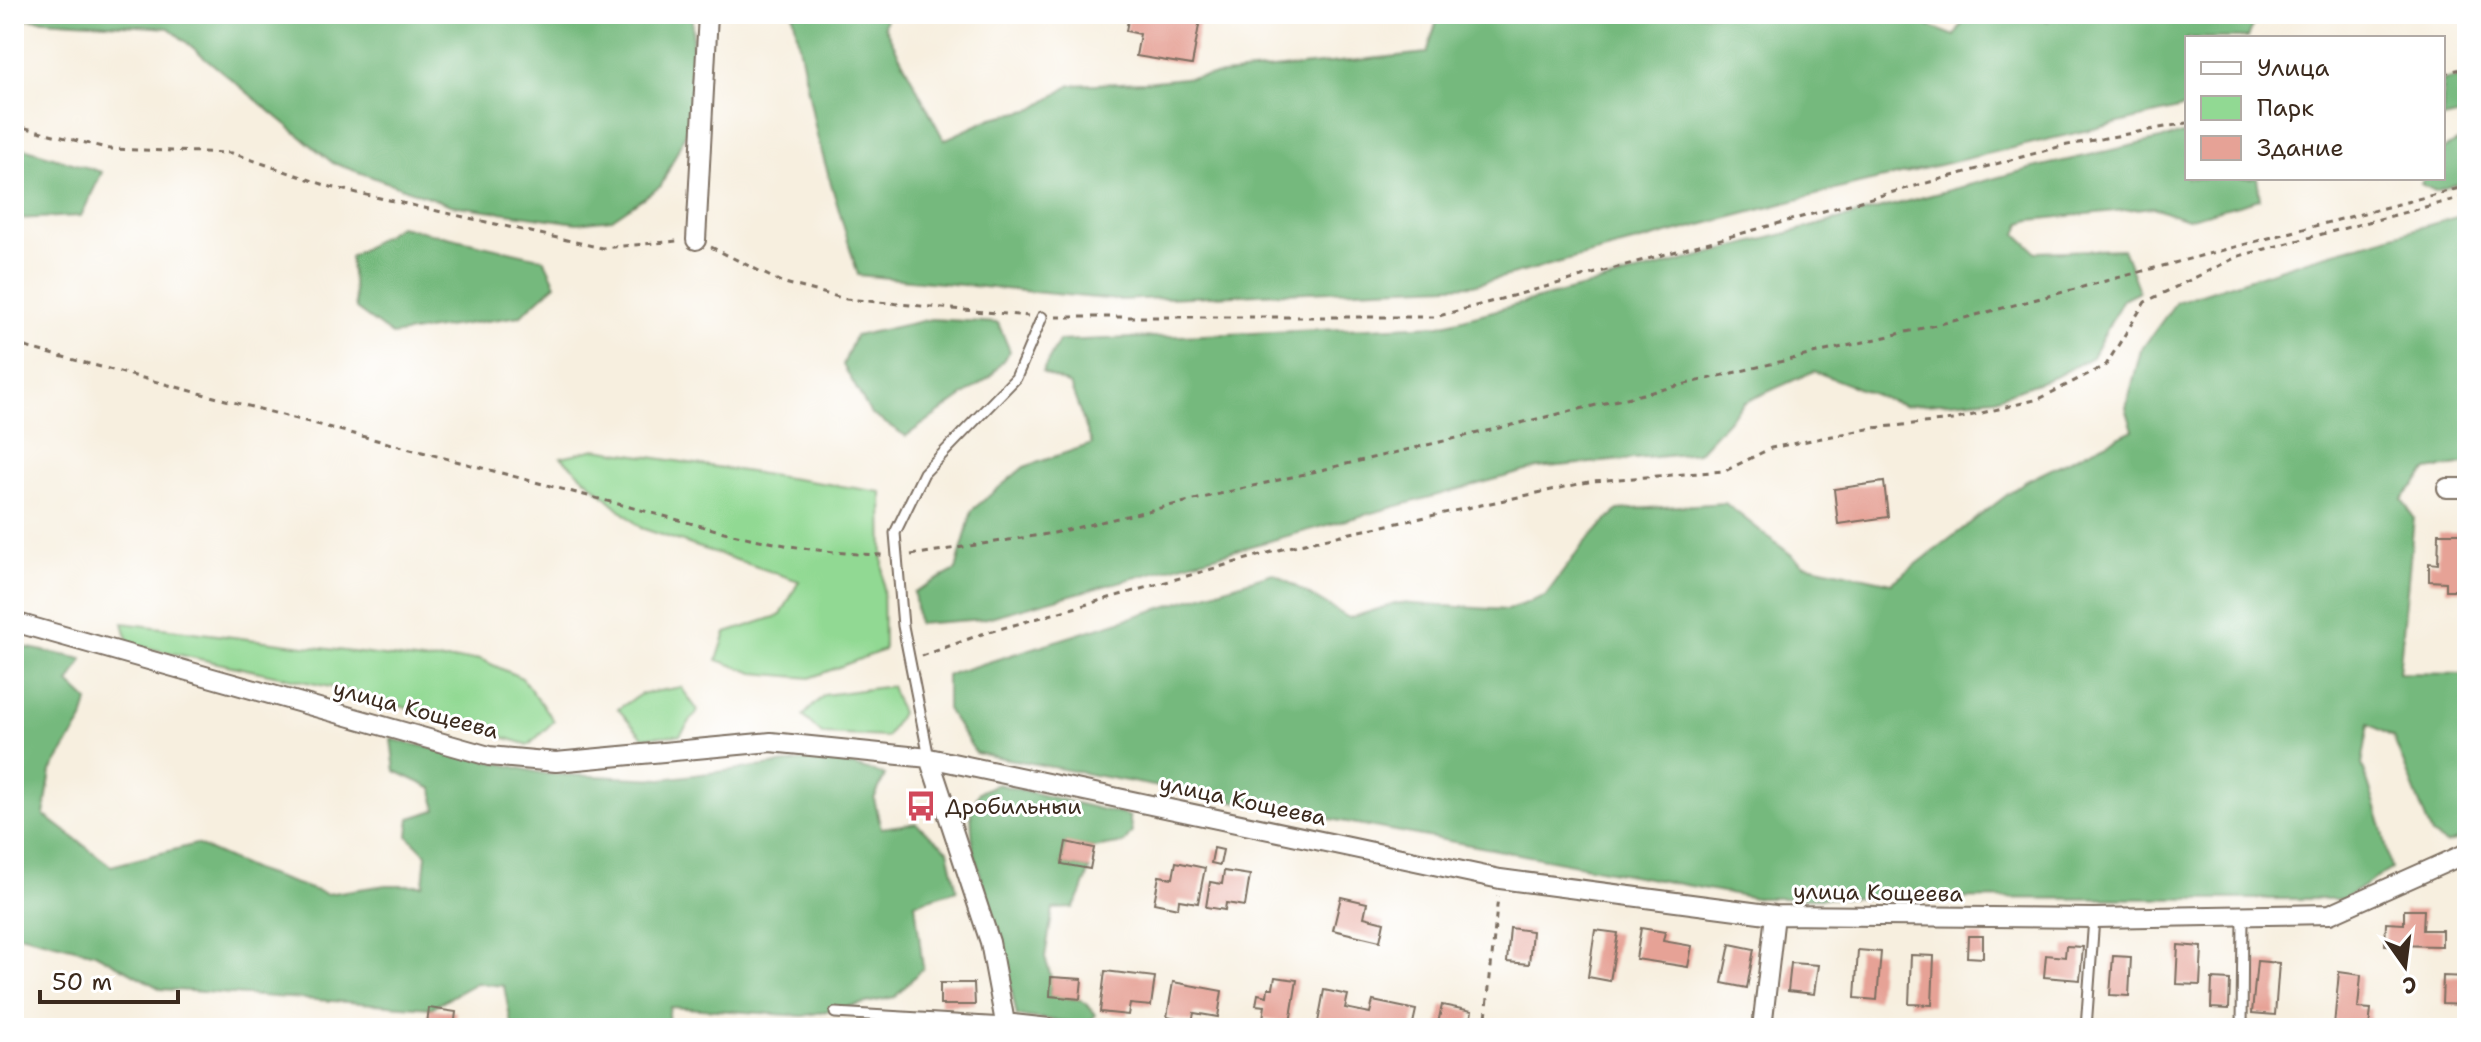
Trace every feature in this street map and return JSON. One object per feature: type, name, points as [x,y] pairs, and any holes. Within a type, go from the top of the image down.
[{"type":"street","points":[[696,240],[708,14]]},
{"type":"street","points":[[2447,488],[2467,488]]},
{"type":"street","name":"улица Кощеева","points":[[14,622],[489,756],[556,762],[771,742],[929,758],[1500,879],[1775,915],[2094,918],[2330,914],[2467,853]]},
{"type":"street","points":[[929,758],[990,942],[1005,1026],[1049,1028]]},
{"type":"street","points":[[1762,1028],[1775,915]]},
{"type":"lane","points":[[929,758],[903,626],[895,533],[924,473],[1016,378],[1042,317]]},
{"type":"lane","points":[[2242,1028],[2243,917]]},
{"type":"lane","points":[[2086,1028],[2094,918]]},
{"type":"lane","points":[[835,1013],[1005,1026]]},
{"type":"path","points":[[2445,73],[2467,68]]},
{"type":"path","points":[[14,125],[110,149],[232,153],[331,187],[453,217],[602,248],[696,240],[781,282],[846,299],[1042,317],[1435,317],[2062,146],[2185,123]]},
{"type":"path","points":[[14,344],[787,547],[846,554],[918,555],[1070,530],[1957,320],[2467,186]]},
{"type":"path","points":[[910,660],[982,634],[1300,544],[1593,481],[1725,471],[1771,448],[1873,428],[1953,420],[2039,399],[2106,365],[2145,302],[2239,256],[2467,196]]},
{"type":"path","points":[[1485,1028],[1500,879]]},
{"type":"green space","points":[[14,14],[693,14],[690,124],[661,186],[612,219],[577,223],[451,205],[333,163],[169,28],[14,18]]},
{"type":"green space","points":[[793,14],[887,14],[884,26],[944,140],[992,118],[1034,109],[1071,85],[1145,82],[1427,53],[1439,14],[1898,14],[1955,36],[1967,14],[2026,14],[2048,21],[2052,14],[2250,14],[2253,24],[2248,36],[2185,36],[2185,107],[1854,185],[1473,285],[1117,300],[858,275],[817,136]]},
{"type":"green space","points":[[2467,76],[2467,114],[2445,119],[2445,81]]},
{"type":"green space","points":[[2185,133],[2185,180],[2257,180],[2260,199],[2187,219],[2153,207],[2021,223],[2017,234],[2036,252],[2123,249],[2139,291],[2123,299],[2092,357],[2057,376],[1995,398],[1904,406],[1814,371],[1745,402],[1698,453],[1537,468],[983,619],[918,624],[914,592],[956,570],[972,510],[1024,467],[1092,444],[1070,385],[1042,372],[1059,341],[1440,325],[2037,167]]},
{"type":"green space","points":[[2467,137],[2467,181],[2435,191],[2421,184],[2423,180],[2445,180],[2445,148]]},
{"type":"green space","points":[[14,145],[102,172],[81,216],[14,219]]},
{"type":"green space","points":[[2467,214],[2467,459],[2465,464],[2428,470],[2402,499],[2414,518],[2399,673],[2467,674],[2467,837],[2446,844],[2432,835],[2393,737],[2369,724],[2362,764],[2382,827],[2391,869],[2343,899],[1755,898],[976,753],[947,709],[947,675],[1273,573],[1349,618],[1398,603],[1507,610],[1545,596],[1585,542],[1618,510],[1725,503],[1803,564],[1892,583],[2024,482],[2133,430],[2126,408],[2141,350],[2176,302]]},
{"type":"green space","points":[[399,226],[544,259],[556,284],[520,316],[392,335],[356,309],[350,257]]},
{"type":"green space","points":[[931,319],[998,323],[1010,351],[991,376],[906,436],[871,414],[843,365],[855,336]]},
{"type":"green space","points":[[596,449],[882,492],[884,650],[810,678],[754,673],[717,660],[726,633],[781,615],[799,581],[641,528],[561,457]]},
{"type":"green space","points":[[123,623],[423,661],[480,659],[522,678],[554,721],[529,745],[358,693],[129,644]]},
{"type":"green space","points":[[14,645],[83,659],[69,683],[88,701],[83,720],[51,771],[44,815],[111,866],[196,844],[254,870],[326,894],[386,885],[423,885],[426,854],[408,836],[410,818],[436,810],[433,789],[395,771],[391,739],[546,774],[662,779],[827,758],[885,775],[874,799],[881,828],[916,823],[948,850],[957,890],[915,903],[923,968],[895,997],[803,1016],[670,1007],[666,1028],[512,1028],[504,986],[476,983],[431,1008],[161,989],[95,953],[14,935]]},
{"type":"green space","points":[[891,686],[901,713],[887,737],[822,734],[803,716],[824,695]]},
{"type":"green space","points":[[681,687],[698,711],[680,735],[643,737],[618,709],[641,694]]},
{"type":"green space","points":[[997,784],[1129,816],[1132,832],[1124,843],[1094,848],[1066,843],[1062,864],[1090,869],[1073,908],[1053,909],[1045,957],[1051,977],[1050,995],[1087,1004],[1095,1015],[1088,1024],[1017,1016],[1002,945],[973,851],[971,813],[979,792]]},
{"type":"building","points":[[1129,14],[1201,14],[1192,65],[1136,56],[1140,34],[1126,31]]},
{"type":"building","points":[[1884,482],[1888,517],[1838,524],[1834,489]]},
{"type":"building","points":[[2439,533],[2466,533],[2467,590],[2446,590],[2446,582],[2429,581],[2429,563],[2438,564]]},
{"type":"building","points":[[1066,842],[1094,848],[1090,869],[1062,864]]},
{"type":"building","points":[[1214,848],[1223,850],[1220,865],[1211,863]]},
{"type":"building","points":[[1176,862],[1205,868],[1198,903],[1179,900],[1178,908],[1154,903],[1159,876],[1173,878]]},
{"type":"building","points":[[1224,871],[1250,875],[1245,906],[1226,903],[1225,910],[1206,907],[1210,882],[1222,884]]},
{"type":"building","points":[[1341,897],[1367,903],[1364,917],[1384,922],[1380,941],[1333,930]]},
{"type":"building","points":[[2404,910],[2424,910],[2423,930],[2442,930],[2442,946],[2385,945],[2386,923],[2404,924]]},
{"type":"building","points":[[1510,928],[1532,931],[1529,964],[1507,962]]},
{"type":"building","points":[[1641,928],[1665,932],[1663,941],[1692,946],[1688,967],[1636,959]]},
{"type":"building","points":[[1595,930],[1618,933],[1610,981],[1588,977]]},
{"type":"building","points":[[1968,936],[1983,936],[1983,958],[1967,957]]},
{"type":"building","points":[[1730,944],[1754,949],[1747,988],[1722,983]]},
{"type":"building","points":[[2178,945],[2202,947],[2200,985],[2176,984]]},
{"type":"building","points":[[2066,946],[2083,947],[2080,980],[2044,977],[2046,955],[2065,957]]},
{"type":"building","points":[[1858,950],[1881,952],[1877,1000],[1855,998]]},
{"type":"building","points":[[1911,955],[1934,956],[1932,1005],[1909,1004]]},
{"type":"building","points":[[2113,956],[2131,957],[2129,996],[2110,995]]},
{"type":"building","points":[[2257,961],[2279,963],[2275,1015],[2252,1013]]},
{"type":"building","points":[[1791,963],[1818,965],[1814,994],[1788,991]]},
{"type":"building","points":[[1105,971],[1155,977],[1151,1006],[1130,1004],[1128,1015],[1100,1012]]},
{"type":"building","points":[[2339,972],[2361,975],[2358,1008],[2371,1009],[2369,1028],[2334,1026]]},
{"type":"building","points":[[2443,976],[2467,977],[2467,1005],[2442,1004]]},
{"type":"building","points":[[1051,977],[1082,979],[1080,999],[1050,996]]},
{"type":"building","points":[[1275,977],[1297,980],[1290,1023],[1263,1018],[1265,1006],[1256,1005],[1258,994],[1267,996],[1268,988],[1273,988]]},
{"type":"building","points":[[2212,979],[2230,980],[2229,1009],[2211,1008]]},
{"type":"building","points":[[1173,982],[1222,991],[1218,1017],[1194,1013],[1192,1022],[1167,1017]]},
{"type":"building","points":[[940,983],[974,983],[975,1005],[940,1005]]},
{"type":"building","points":[[1324,990],[1348,995],[1345,1008],[1370,1013],[1373,1001],[1416,1010],[1412,1028],[1317,1028]]},
{"type":"building","points":[[1442,1005],[1472,1011],[1469,1028],[1437,1028]]},
{"type":"building","points":[[429,1008],[456,1012],[454,1028],[427,1024]]},
{"type":"building","points":[[1508,1021],[1528,1023],[1527,1028],[1508,1028]]},
{"type":"place","name":"Дробильныи","points":[[921,806]]}]
